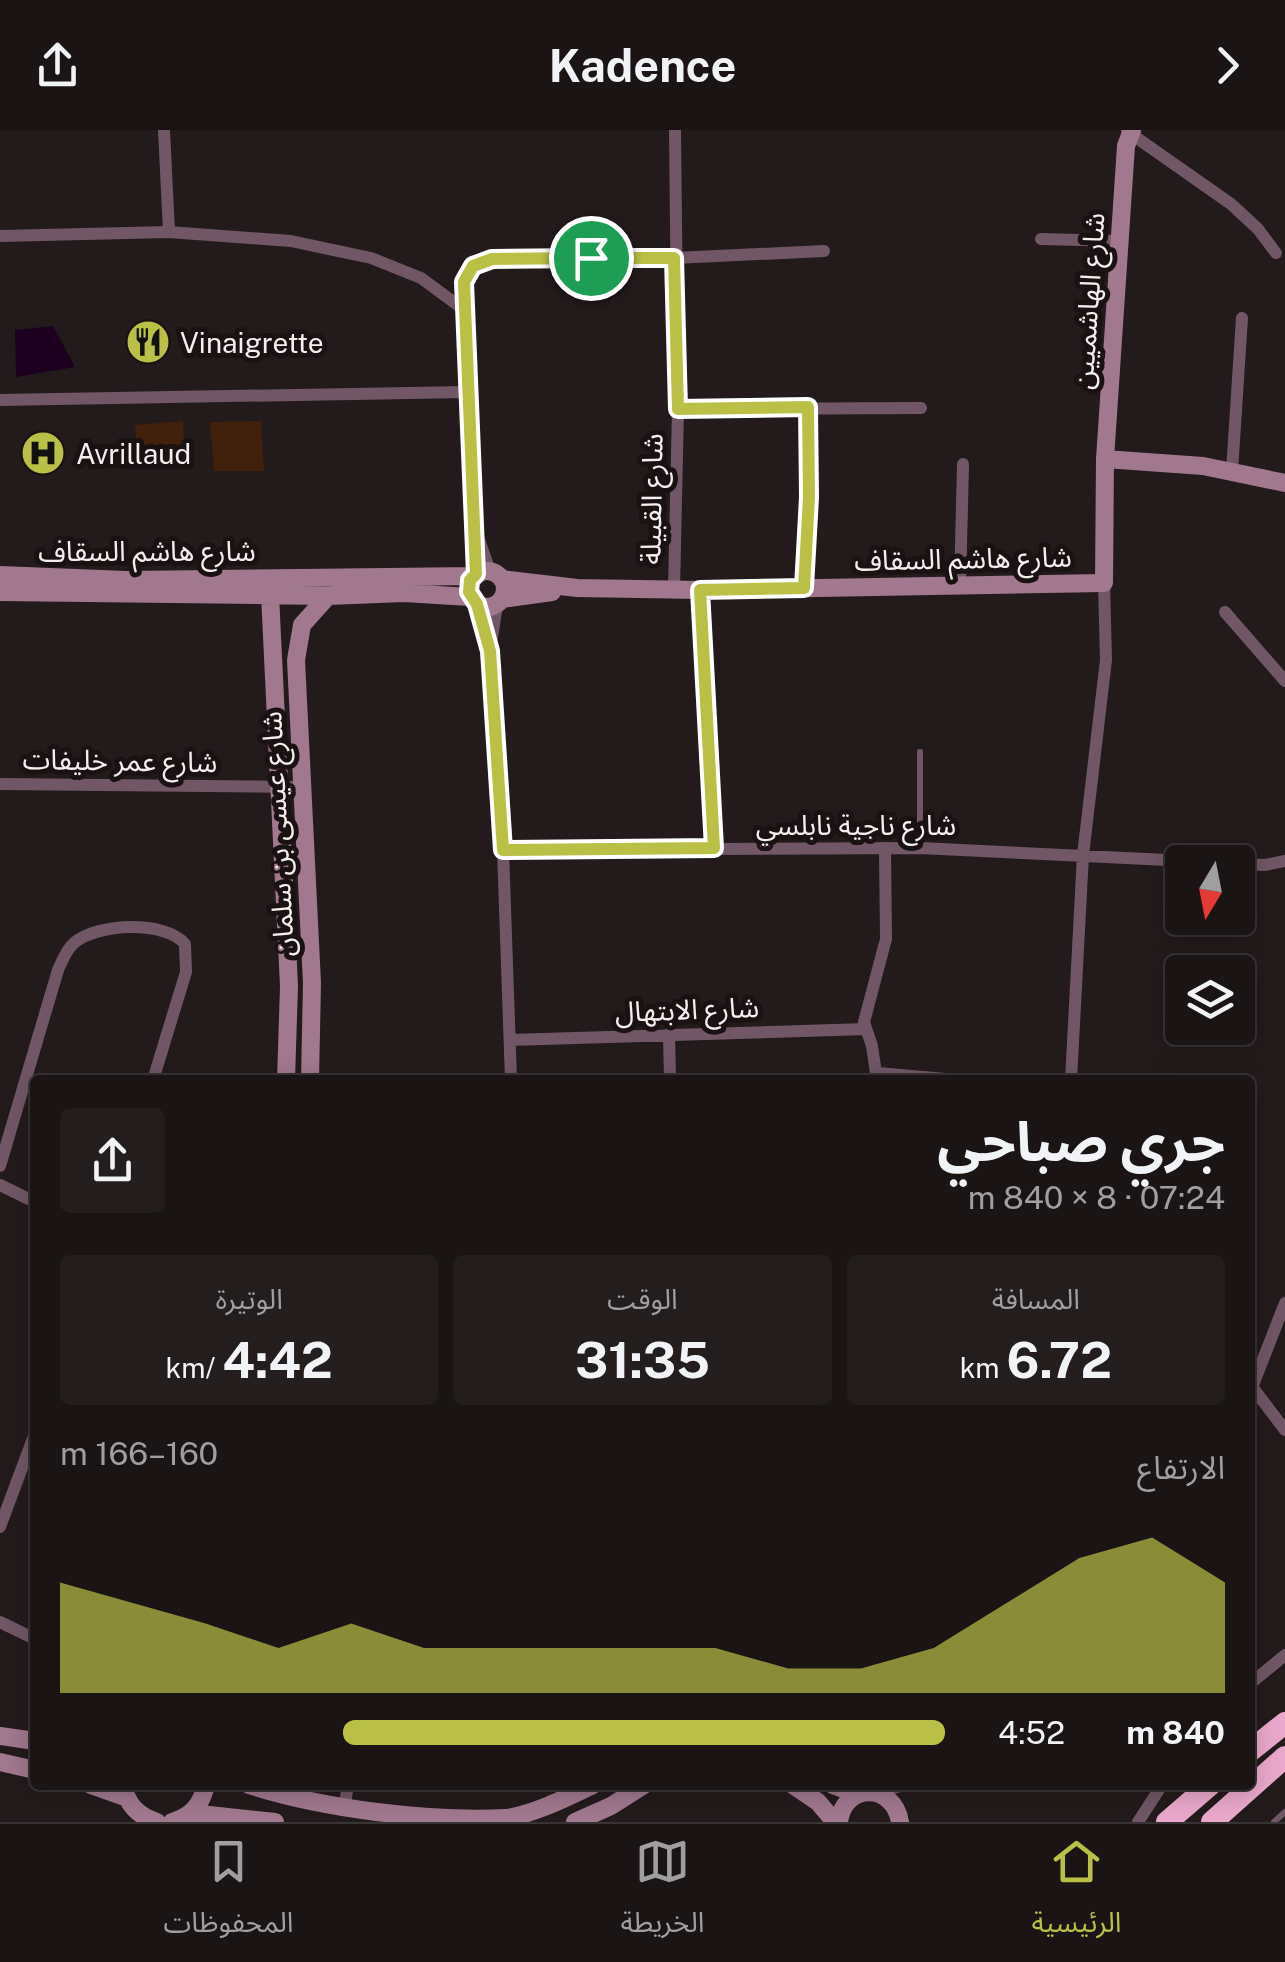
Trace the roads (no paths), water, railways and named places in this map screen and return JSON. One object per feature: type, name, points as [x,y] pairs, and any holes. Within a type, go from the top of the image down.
[{"type":"highway","points":[[1255,1748],[1285,1722]]},
{"type":"highway","points":[[1255,1784],[1285,1757]]},
{"type":"highway","points":[[1166,1822],[1204,1790]]},
{"type":"highway","points":[[1212,1822],[1248,1790]]},
{"type":"street","points":[[164,130],[170,232]]},
{"type":"street","name":"شارع القبيلة","points":[[674,590],[678,409],[675,130]]},
{"type":"street","points":[[1127,134],[1231,204],[1258,229],[1276,254]]},
{"type":"street","name":"شارع الهاشميين","points":[[1106,459],[1127,134]]},
{"type":"street","points":[[0,236],[170,232],[290,241],[355,254],[421,278],[463,309]]},
{"type":"street","points":[[1041,239],[1119,241]]},
{"type":"street","points":[[490,651],[505,593],[485,575],[472,522],[463,309],[464,282],[473,266],[507,258],[674,258],[824,251]]},
{"type":"street","points":[[1232,470],[1242,318]]},
{"type":"street","points":[[0,400],[466,392]]},
{"type":"street","points":[[804,588],[808,407]]},
{"type":"street","name":"شارع القبيلة","points":[[678,409],[921,408]]},
{"type":"street","points":[[1106,459],[1232,470],[1285,483]]},
{"type":"street","name":"شارع هاشم السقاف","points":[[1,582],[485,575],[577,588],[674,590],[1104,584],[1106,459]]},
{"type":"street","points":[[960,586],[963,464]]},
{"type":"street","points":[[485,575],[469,586],[490,651],[503,850],[511,1075]]},
{"type":"street","name":"شارع هاشم السقاف","points":[[1,582],[328,596],[404,593],[474,601]]},
{"type":"street","points":[[1070,1075],[1083,855],[1106,660],[1104,584]]},
{"type":"street","name":"شارع هاشم السقاف","points":[[500,602],[577,588]]},
{"type":"street","points":[[700,590],[714,848]]},
{"type":"street","name":"شارع عيسى بن سلمان","points":[[270,594],[289,986],[286,1075]]},
{"type":"street","name":"شارع عيسى بن سلمان","points":[[310,1075],[312,983],[300,787],[298,641],[302,625],[328,596]]},
{"type":"street","points":[[474,601],[484,607],[500,602]]},
{"type":"street","points":[[1224,612],[1285,681]]},
{"type":"street","name":"شارع عمر خليفات","points":[[0,784],[300,787]]},
{"type":"street","points":[[878,1075],[866,1029],[866,1004],[886,940],[885,848]]},
{"type":"street","name":"شارع ناجية نابلسي","points":[[503,850],[920,848],[1165,860]]},
{"type":"street","points":[[1255,865],[1285,861]]},
{"type":"street","points":[[0,1166],[58,970],[68,950],[85,936],[106,930],[156,928],[173,932],[186,944],[186,972],[155,1075]]},
{"type":"street","name":"شارع الابتهال","points":[[510,1040],[866,1029]]},
{"type":"street","points":[[669,1034],[670,1075]]},
{"type":"street","points":[[0,1186],[30,1200]]},
{"type":"street","points":[[1255,1375],[1285,1303]]},
{"type":"street","points":[[1255,1390],[1285,1430]]},
{"type":"street","points":[[0,1527],[30,1446]]},
{"type":"street","points":[[0,1622],[30,1637]]},
{"type":"street","points":[[1255,1680],[1285,1655]]},
{"type":"street","points":[[0,1736],[30,1740]]},
{"type":"street","points":[[0,1762],[30,1769]]},
{"type":"street","points":[[101,1790],[157,1822]]},
{"type":"street","points":[[182,1819],[201,1802],[205,1790]]},
{"type":"street","points":[[269,1790],[344,1809],[474,1821],[510,1817],[580,1790]]},
{"type":"street","points":[[344,1809],[347,1790]]},
{"type":"street","points":[[574,1822],[612,1806],[636,1790]]},
{"type":"street","points":[[800,1790],[837,1822],[842,1807],[857,1794]]},
{"type":"street","points":[[847,1790],[857,1794],[887,1790]]},
{"type":"street","points":[[898,1815],[906,1790]]},
{"type":"street","points":[[1138,1822],[1159,1790]]},
{"type":"street","points":[[878,1792],[898,1815]]},
{"type":"street","points":[[182,1819],[275,1822]]},
{"type":"lane","points":[[920,752],[920,848]]},
{"type":"lane","points":[[1274,1822],[1285,1812]]},
{"type":"place","name":"Vinaigrette","points":[[148,342]]},
{"type":"place","name":"Avrillaud","points":[[43,453]]}]
